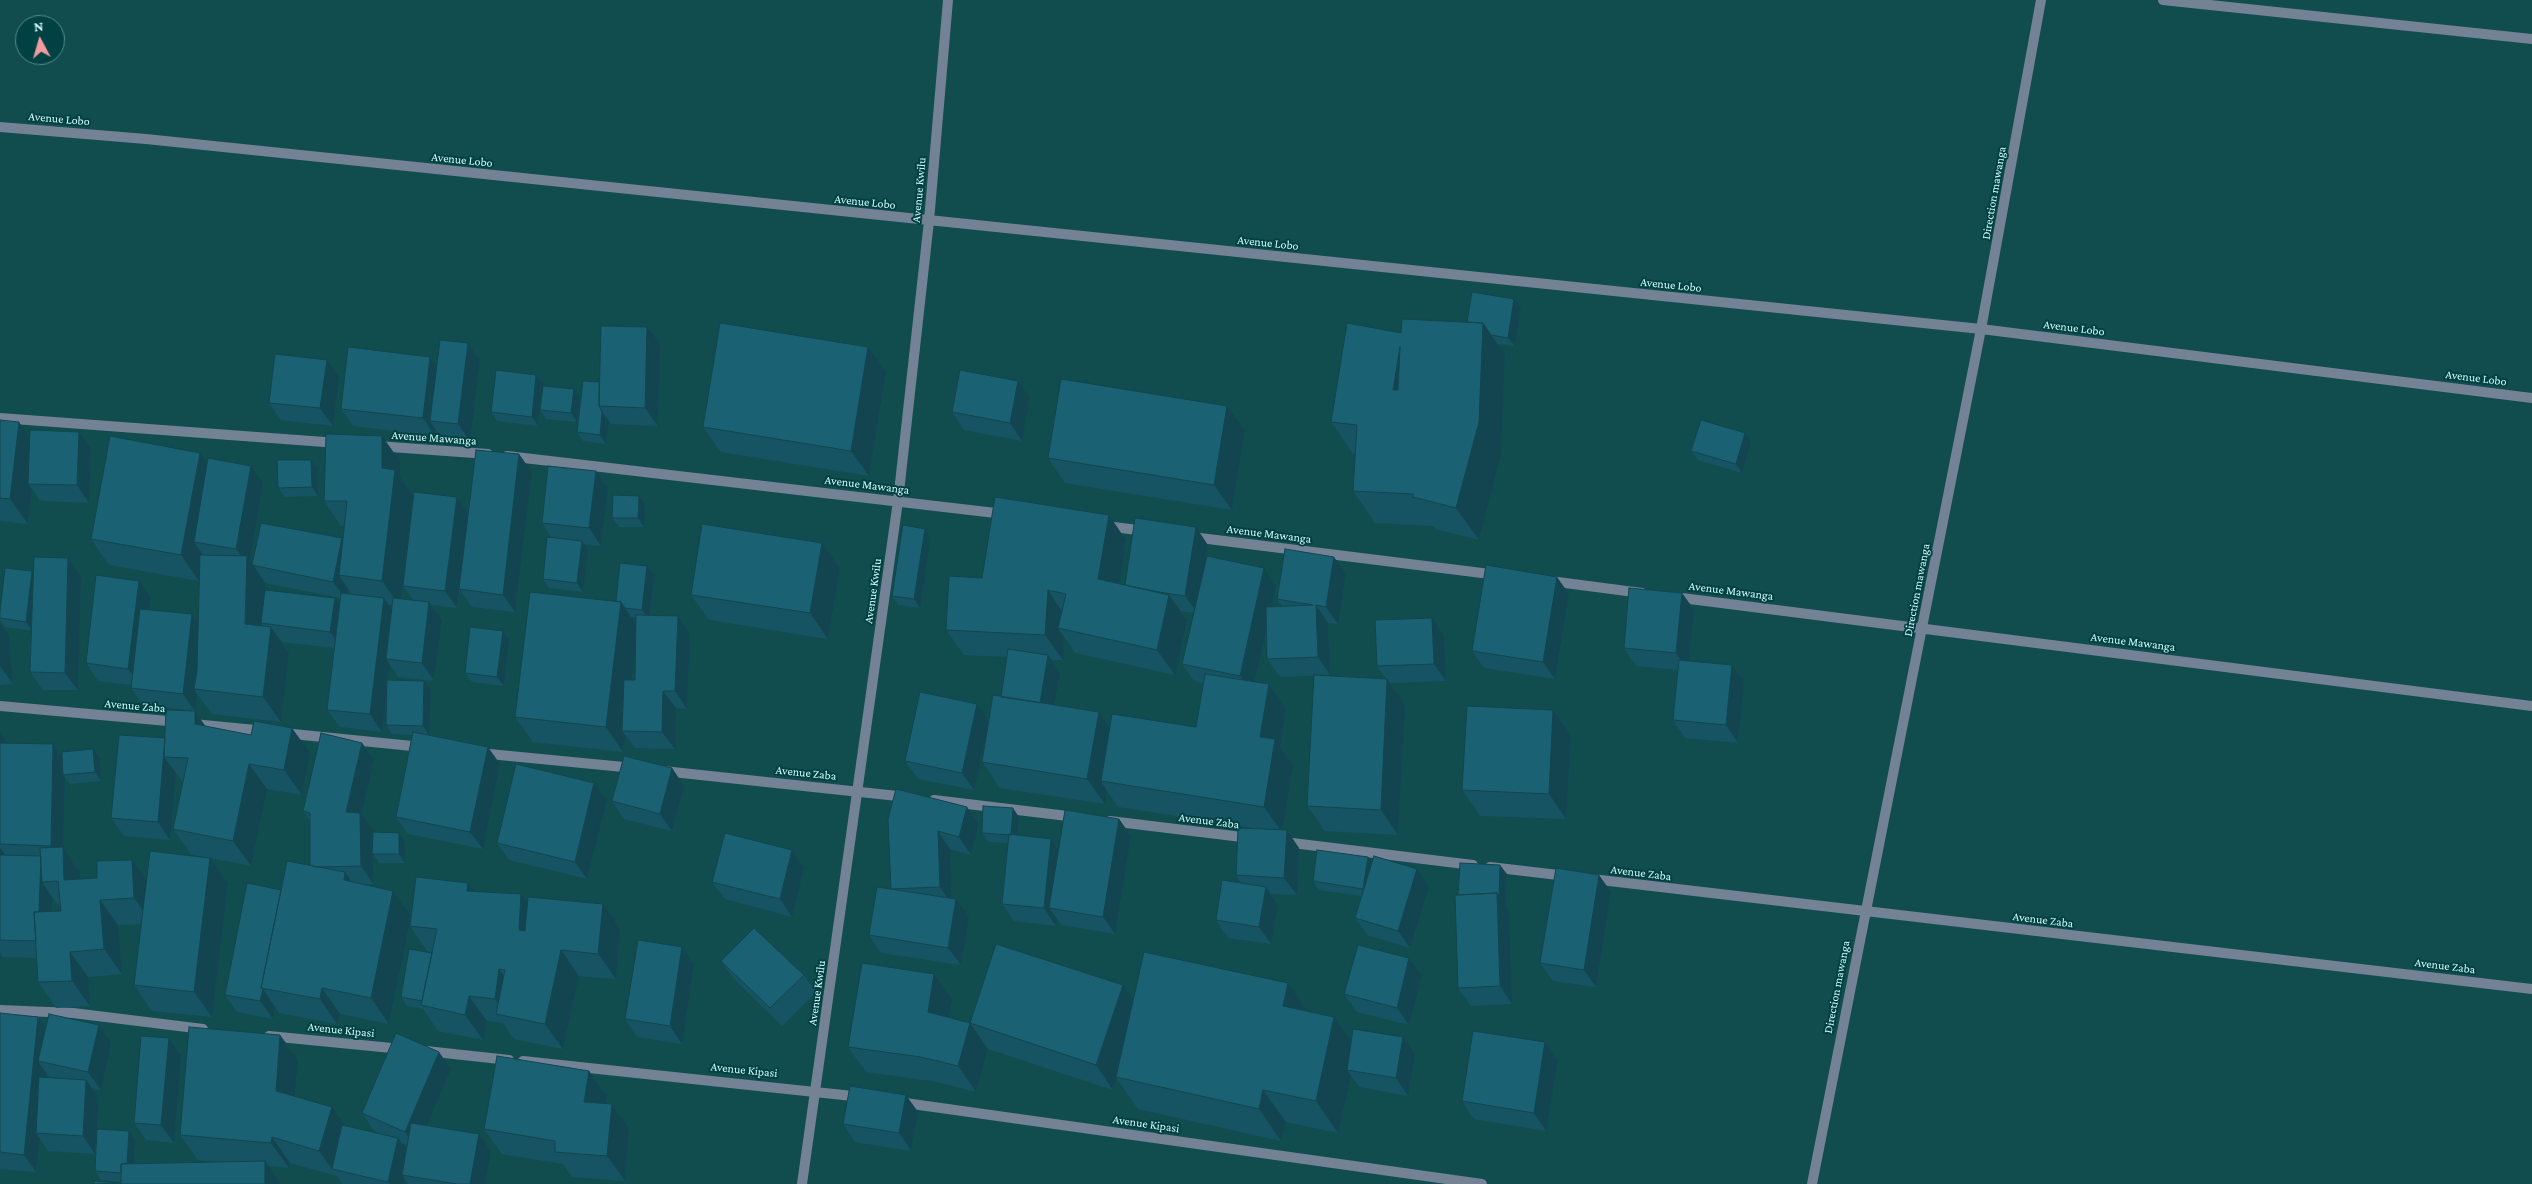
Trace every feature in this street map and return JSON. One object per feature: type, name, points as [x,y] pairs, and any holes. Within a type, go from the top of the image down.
[{"type":"street","name":"Avenue Kwilu","points":[[802,1184],[817,1090],[898,501],[929,221],[948,0]]},
{"type":"street","name":"Direction mawanga","points":[[1812,1184],[1864,912],[1923,627],[1981,329],[2041,0]]},
{"type":"street","points":[[2163,0],[2532,39]]},
{"type":"street","name":"Avenue Lobo","points":[[0,127],[156,140],[1981,329],[2532,398]]},
{"type":"street","points":[[0,418],[345,444]]},
{"type":"street","name":"Avenue Mawanga","points":[[365,445],[533,458],[1016,515]]},
{"type":"street","points":[[1095,525],[1154,532]]},
{"type":"street","name":"Avenue Mawanga","points":[[1184,536],[1509,576]]},
{"type":"street","name":"Avenue Mawanga","points":[[1539,580],[1923,627],[2532,706]]},
{"type":"street","name":"Avenue Zaba","points":[[0,706],[430,748]]},
{"type":"street","name":"Avenue Zaba","points":[[470,752],[857,791],[1084,818]]},
{"type":"street","name":"Avenue Zaba","points":[[1104,821],[1864,912],[2532,988]]},
{"type":"street","points":[[0,1010],[73,1013],[215,1030]]},
{"type":"street","name":"Avenue Kipasi","points":[[254,1034],[817,1090],[1482,1184]]},
{"type":"building","points":[[1472,292],[1514,299],[1508,338],[1491,335],[1483,323],[1467,322]]},
{"type":"building","points":[[1402,319],[1483,323],[1479,422],[1456,508],[1413,497],[1413,494],[1353,491],[1357,425],[1331,422],[1347,323],[1401,333]],"holes":[[[1400,347],[1398,390],[1393,390]]]},
{"type":"building","points":[[720,323],[868,347],[851,451],[703,427]]},
{"type":"building","points":[[601,326],[647,327],[645,408],[599,406]]},
{"type":"building","points":[[440,340],[468,343],[458,424],[430,421]]},
{"type":"building","points":[[348,347],[430,357],[423,418],[341,409]]},
{"type":"building","points":[[275,354],[327,360],[320,408],[269,403]]},
{"type":"building","points":[[496,370],[536,375],[532,417],[491,412]]},
{"type":"building","points":[[960,370],[1018,381],[1010,423],[952,412]]},
{"type":"building","points":[[1061,379],[1227,406],[1214,485],[1048,458]]},
{"type":"building","points":[[583,381],[599,382],[599,406],[602,412],[600,435],[577,432]]},
{"type":"building","points":[[543,386],[574,389],[571,413],[540,410]]},
{"type":"building","points":[[0,420],[19,422],[10,499],[0,498]]},
{"type":"building","points":[[1701,420],[1745,433],[1736,464],[1691,451]]},
{"type":"building","points":[[30,430],[79,432],[77,485],[28,484]]},
{"type":"building","points":[[326,434],[382,436],[382,468],[395,470],[382,581],[339,575],[347,501],[324,501]]},
{"type":"building","points":[[110,436],[200,453],[181,555],[91,539]]},
{"type":"building","points":[[476,450],[519,454],[503,595],[459,589]]},
{"type":"building","points":[[208,458],[251,466],[236,549],[194,542]]},
{"type":"building","points":[[277,460],[311,460],[312,487],[278,488]]},
{"type":"building","points":[[548,466],[596,471],[589,528],[542,523]]},
{"type":"building","points":[[414,492],[457,497],[445,591],[403,586]]},
{"type":"building","points":[[613,495],[639,496],[638,518],[612,518]]},
{"type":"building","points":[[995,497],[1109,515],[1098,579],[1169,595],[1157,650],[1058,628],[1066,594],[1048,590],[1045,635],[946,630],[949,576],[982,578]]},
{"type":"building","points":[[1135,518],[1196,527],[1185,596],[1125,585]]},
{"type":"building","points":[[261,523],[342,538],[333,582],[252,565]]},
{"type":"building","points":[[702,524],[822,543],[810,613],[691,595]]},
{"type":"building","points":[[903,525],[925,529],[914,599],[892,596]]},
{"type":"building","points":[[547,537],[582,541],[577,583],[543,579]]},
{"type":"building","points":[[1285,549],[1334,557],[1326,607],[1316,605],[1318,657],[1267,659],[1266,607],[1313,605],[1277,599]]},
{"type":"building","points":[[200,555],[247,556],[245,624],[271,627],[263,697],[194,689],[197,671]]},
{"type":"building","points":[[1207,556],[1264,568],[1240,676],[1182,664]]},
{"type":"building","points":[[34,557],[68,558],[65,673],[30,672]]},
{"type":"building","points":[[620,563],[647,566],[642,610],[625,608],[621,602],[616,601]]},
{"type":"building","points":[[1486,565],[1557,577],[1543,662],[1472,651]]},
{"type":"building","points":[[5,568],[32,571],[26,622],[0,618]]},
{"type":"building","points":[[96,575],[139,581],[128,669],[86,663]]},
{"type":"building","points":[[1629,588],[1682,593],[1676,653],[1624,648]]},
{"type":"building","points":[[265,590],[335,598],[330,632],[261,623]]},
{"type":"building","points":[[530,592],[621,602],[606,727],[515,717]]},
{"type":"building","points":[[341,593],[384,598],[370,714],[327,710]]},
{"type":"building","points":[[393,598],[429,602],[422,663],[386,659]]},
{"type":"building","points":[[140,609],[192,614],[183,694],[131,688]]},
{"type":"building","points":[[636,615],[678,616],[675,691],[663,691],[662,732],[622,731],[624,680],[635,680]]},
{"type":"building","points":[[1432,618],[1434,664],[1377,666],[1375,620]]},
{"type":"building","points":[[470,627],[503,631],[497,677],[465,673]]},
{"type":"building","points":[[1008,649],[1048,655],[1040,703],[1001,697]]},
{"type":"building","points":[[1679,660],[1732,665],[1726,725],[1673,720]]},
{"type":"building","points":[[1205,674],[1269,684],[1260,737],[1275,739],[1264,807],[1101,781],[1112,714],[1196,727]]},
{"type":"building","points":[[1314,675],[1387,679],[1381,810],[1307,806]]},
{"type":"building","points":[[387,680],[424,681],[423,726],[386,725]]},
{"type":"building","points":[[920,692],[977,704],[962,773],[905,761]]},
{"type":"building","points":[[993,695],[1099,712],[1087,779],[982,762]]},
{"type":"building","points":[[1467,706],[1553,710],[1549,794],[1462,790]]},
{"type":"building","points":[[166,710],[195,711],[195,724],[251,735],[254,721],[292,728],[284,770],[249,764],[233,841],[173,829],[188,758],[164,757]]},
{"type":"building","points":[[413,732],[488,747],[470,832],[396,817]]},
{"type":"building","points":[[321,733],[362,743],[346,812],[360,813],[361,866],[316,867],[310,865],[310,813],[303,811]]},
{"type":"building","points":[[119,735],[165,738],[158,822],[111,818]]},
{"type":"building","points":[[0,743],[53,744],[51,846],[0,844]]},
{"type":"building","points":[[93,749],[95,772],[63,775],[62,752]]},
{"type":"building","points":[[624,756],[672,768],[660,814],[612,801]]},
{"type":"building","points":[[516,764],[594,783],[575,862],[497,843]]},
{"type":"building","points":[[896,789],[967,807],[959,837],[938,831],[940,887],[891,889],[888,819]]},
{"type":"building","points":[[983,806],[1013,808],[1011,835],[982,833]]},
{"type":"building","points":[[1065,810],[1119,819],[1103,917],[1049,908]]},
{"type":"building","points":[[1238,828],[1287,830],[1284,878],[1236,875]]},
{"type":"building","points":[[373,832],[399,833],[399,854],[372,854]]},
{"type":"building","points":[[725,833],[792,850],[780,899],[712,882]]},
{"type":"building","points":[[1009,834],[1051,839],[1044,908],[1002,904]]},
{"type":"building","points":[[63,847],[64,880],[97,878],[97,861],[132,860],[134,898],[100,900],[104,949],[70,952],[72,981],[38,982],[34,912],[61,911],[58,881],[42,882],[40,848]]},
{"type":"building","points":[[1317,850],[1368,857],[1363,889],[1313,881]]},
{"type":"building","points":[[150,851],[210,858],[194,992],[134,985]]},
{"type":"building","points":[[0,855],[41,856],[39,912],[34,912],[36,941],[0,940]]},
{"type":"building","points":[[1374,856],[1417,869],[1398,931],[1355,918]]},
{"type":"building","points":[[287,861],[345,872],[344,880],[393,891],[371,998],[322,988],[320,999],[261,988]]},
{"type":"building","points":[[1460,863],[1500,865],[1499,896],[1497,893],[1458,895]]},
{"type":"building","points":[[1556,868],[1599,875],[1584,970],[1540,963]]},
{"type":"building","points":[[416,877],[468,883],[467,891],[521,894],[519,930],[525,931],[528,897],[603,904],[598,954],[561,950],[545,1024],[496,1014],[505,970],[499,969],[495,999],[469,996],[465,1015],[421,1005],[437,929],[410,926]]},
{"type":"building","points":[[1222,880],[1266,887],[1259,927],[1216,920]]},
{"type":"building","points":[[247,883],[281,890],[260,1001],[225,995]]},
{"type":"building","points":[[877,887],[956,899],[948,948],[869,935]]},
{"type":"building","points":[[1497,893],[1500,986],[1458,988],[1455,895]]},
{"type":"building","points":[[754,928],[804,975],[770,1008],[721,961]]},
{"type":"building","points":[[638,940],[682,947],[670,1026],[625,1019]]},
{"type":"building","points":[[996,944],[1123,985],[1096,1065],[970,1023]]},
{"type":"building","points":[[1358,945],[1409,958],[1397,1008],[1344,994]]},
{"type":"building","points":[[409,949],[432,953],[422,1001],[401,997]]},
{"type":"building","points":[[1144,952],[1288,983],[1283,1006],[1334,1017],[1316,1101],[1263,1090],[1259,1109],[1116,1077]]},
{"type":"building","points":[[862,963],[934,974],[928,1012],[970,1023],[958,1066],[921,1057],[848,1047]]},
{"type":"building","points":[[0,1013],[38,1017],[24,1155],[0,1152]]},
{"type":"building","points":[[49,1014],[99,1025],[88,1072],[38,1061]]},
{"type":"building","points":[[189,1027],[280,1035],[276,1091],[332,1107],[319,1151],[272,1137],[271,1143],[180,1135]]},
{"type":"building","points":[[1353,1029],[1403,1037],[1396,1078],[1347,1070]]},
{"type":"building","points":[[1473,1031],[1545,1042],[1534,1113],[1462,1101]]},
{"type":"building","points":[[396,1033],[439,1052],[405,1132],[362,1113]]},
{"type":"building","points":[[141,1036],[169,1038],[161,1125],[134,1123]]},
{"type":"building","points":[[497,1056],[589,1071],[584,1102],[612,1104],[607,1156],[555,1152],[555,1141],[484,1129]]},
{"type":"building","points":[[39,1077],[86,1080],[83,1136],[36,1133]]},
{"type":"building","points":[[850,1086],[906,1095],[899,1133],[843,1124]]},
{"type":"building","points":[[411,1123],[479,1134],[470,1184],[457,1184],[402,1175]]},
{"type":"building","points":[[342,1125],[398,1138],[388,1182],[332,1169]]},
{"type":"building","points":[[97,1129],[129,1131],[127,1163],[121,1164],[121,1173],[95,1171]]},
{"type":"building","points":[[265,1161],[265,1184],[121,1184],[121,1164]]},
{"type":"building","points":[[94,1181],[117,1183],[94,1184]]}]
